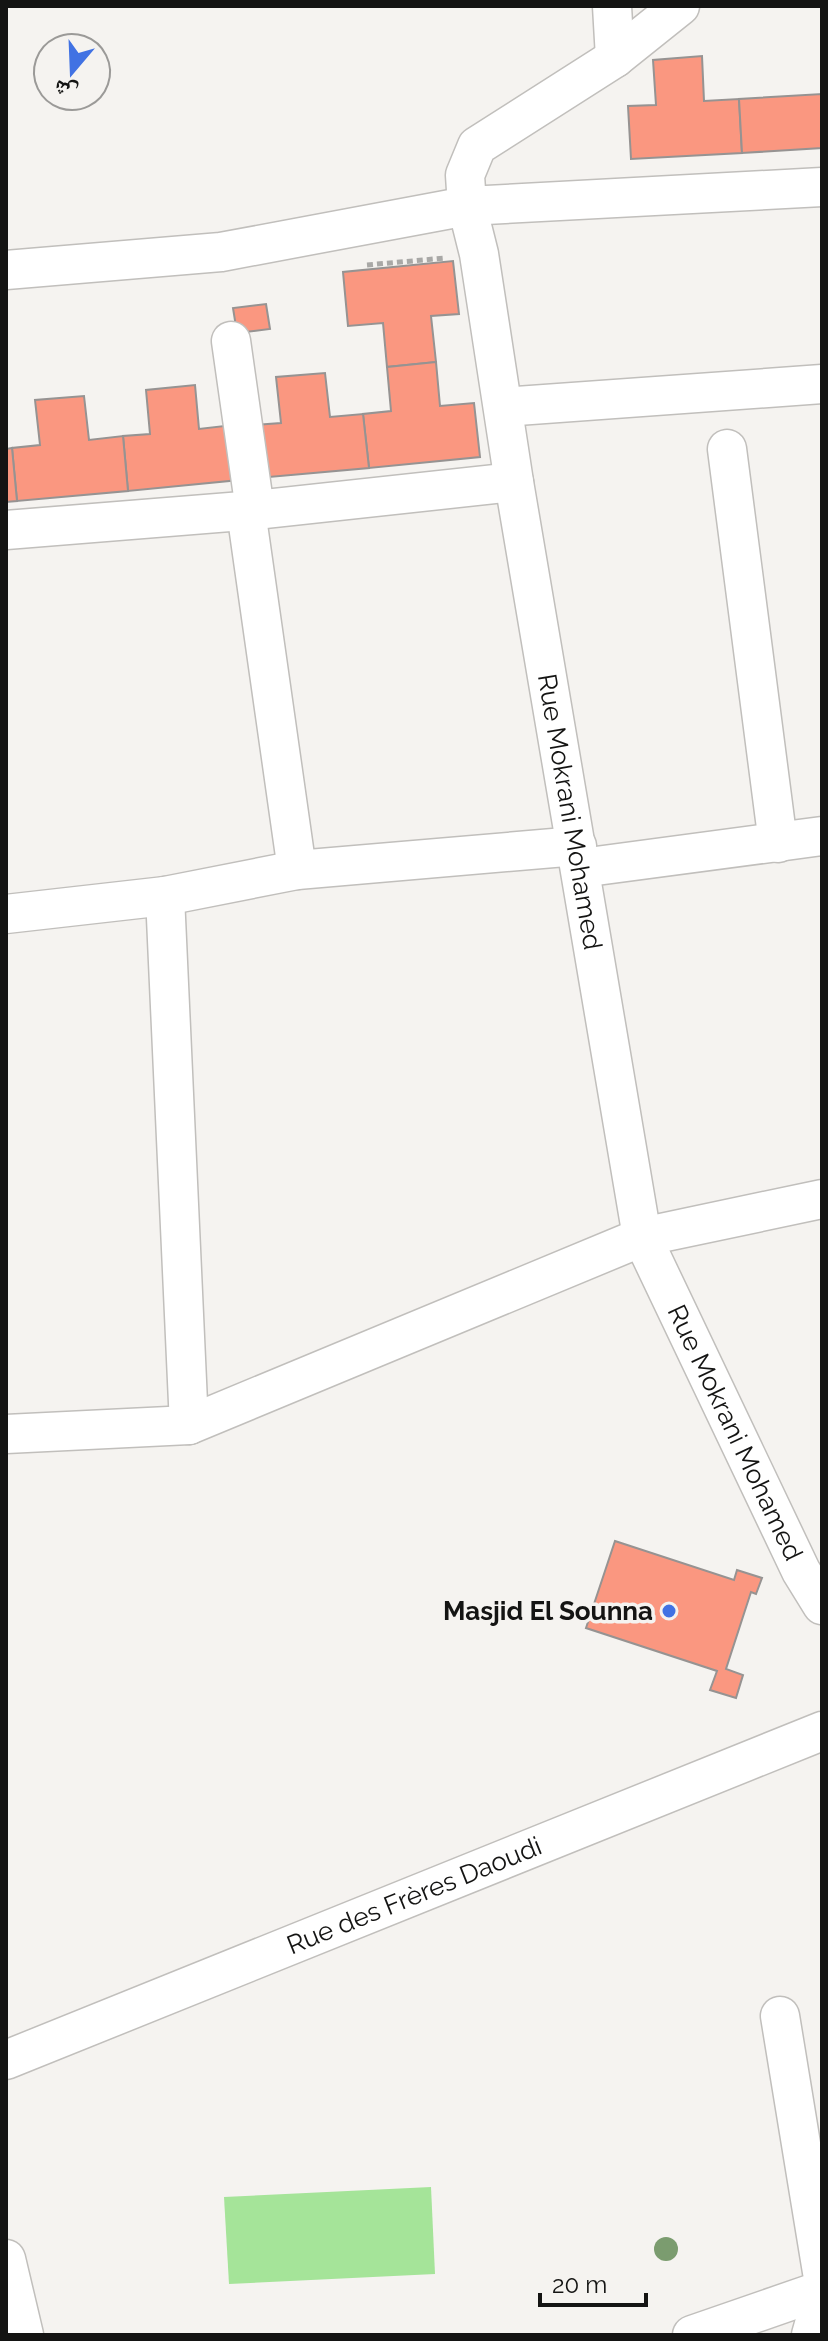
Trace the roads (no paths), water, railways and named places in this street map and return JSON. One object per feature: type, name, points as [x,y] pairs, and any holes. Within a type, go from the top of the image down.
[{"type":"street","points":[[612,6],[615,58]]},
{"type":"street","name":"Rue Mokrani Mohamed","points":[[680,6],[615,58],[477,146],[465,175],[467,206],[479,254],[514,482],[642,1237],[812,1567],[822,1605]]},
{"type":"street","points":[[6,270],[221,252],[467,206],[822,187]]},
{"type":"street","points":[[232,371],[297,870]]},
{"type":"street","points":[[503,407],[822,384]]},
{"type":"street","points":[[727,449],[778,843]]},
{"type":"street","points":[[6,530],[250,511],[514,482]]},
{"type":"street","points":[[6,914],[165,896],[297,870],[579,857],[778,843],[822,836]]},
{"type":"street","points":[[165,896],[189,1425]]},
{"type":"street","points":[[6,1434],[189,1425],[642,1237],[822,1199]]},
{"type":"street","name":"Rue des Frères Daoudi","points":[[6,2060],[822,1731]]},
{"type":"street","points":[[780,2016],[822,2272]]},
{"type":"street","points":[[6,2259],[24,2335]]},
{"type":"street","points":[[692,2335],[822,2293]]},
{"type":"street","points":[[811,2335],[822,2293]]},
{"type":"place","name":"Masjid El Sounna","points":[[669,1611]]}]
